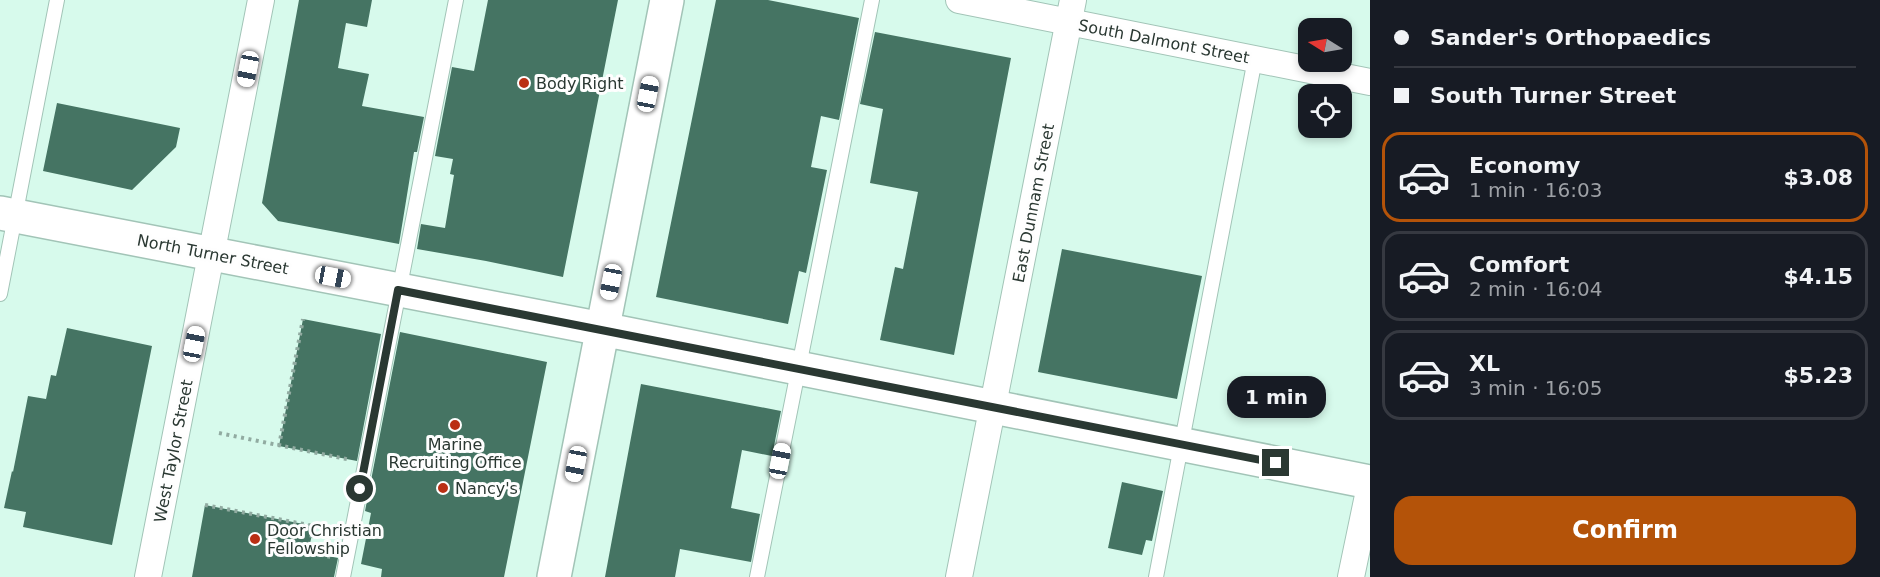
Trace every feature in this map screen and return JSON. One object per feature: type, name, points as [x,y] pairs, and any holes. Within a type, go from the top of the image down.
[{"type":"main road","points":[[554,577],[667,0]]},
{"type":"main road","name":"North Turner Street","points":[[8,214],[602,329],[1182,444],[1370,484]]},
{"type":"street","name":"West Taylor Street","points":[[148,577],[261,0]]},
{"type":"street","name":"South Dalmont Street","points":[[959,0],[1071,11],[1255,59],[1370,82]]},
{"type":"street","name":"East Dunnam Street","points":[[959,577],[1071,11]]},
{"type":"street","points":[[1351,577],[1370,484]]},
{"type":"lane","points":[[0,294],[8,214],[57,0]]},
{"type":"lane","points":[[343,577],[456,0]]},
{"type":"lane","points":[[757,577],[872,0]]},
{"type":"lane","points":[[1156,577],[1255,59]]},
{"type":"path","points":[[279,446],[303,319]]},
{"type":"path","points":[[219,433],[360,462]]},
{"type":"path","points":[[205,505],[314,526],[308,552],[340,558]]},
{"type":"building","points":[[299,0],[372,0],[367,27],[346,23],[338,68],[369,74],[362,106],[424,117],[417,152],[414,152],[399,244],[278,221],[262,203]]},
{"type":"building","points":[[488,0],[618,0],[563,277],[417,249],[421,224],[445,228],[454,175],[450,174],[453,159],[435,156],[452,67],[474,71]]},
{"type":"building","points":[[716,0],[768,0],[859,18],[839,120],[821,116],[811,167],[827,170],[806,273],[799,271],[788,324],[656,297]]},
{"type":"building","points":[[875,32],[1011,58],[954,355],[880,340],[895,267],[903,269],[918,192],[870,183],[883,109],[860,104]]},
{"type":"building","points":[[57,103],[180,128],[176,147],[132,190],[43,171]]},
{"type":"building","points":[[1062,249],[1202,276],[1177,399],[1038,372]]},
{"type":"building","points":[[303,319],[381,334],[357,461],[279,446]]},
{"type":"building","points":[[67,328],[152,346],[112,545],[23,527],[26,512],[4,508],[28,396],[46,399],[51,375],[56,376]]},
{"type":"building","points":[[400,332],[547,362],[504,577],[381,577],[382,569],[361,564],[371,513],[365,511]]},
{"type":"building","points":[[641,384],[781,411],[772,456],[742,450],[731,508],[760,514],[751,562],[680,549],[675,577],[605,577]]},
{"type":"building","points":[[1122,482],[1163,491],[1152,541],[1146,540],[1142,555],[1108,548]]},
{"type":"building","name":"Door Christian Fellowship","points":[[205,505],[314,526],[308,552],[338,558],[334,577],[192,577]]},
{"type":"place","name":"Body Right","points":[[524,83]]},
{"type":"place","name":"Marine Recruiting Office","points":[[455,425]]},
{"type":"place","name":"Nancy's","points":[[443,488]]},
{"type":"place","name":"Door Christian Fellowship","points":[[255,539]]},
{"type":"route","points":[[360,489],[398,290],[1276,463]]}]
